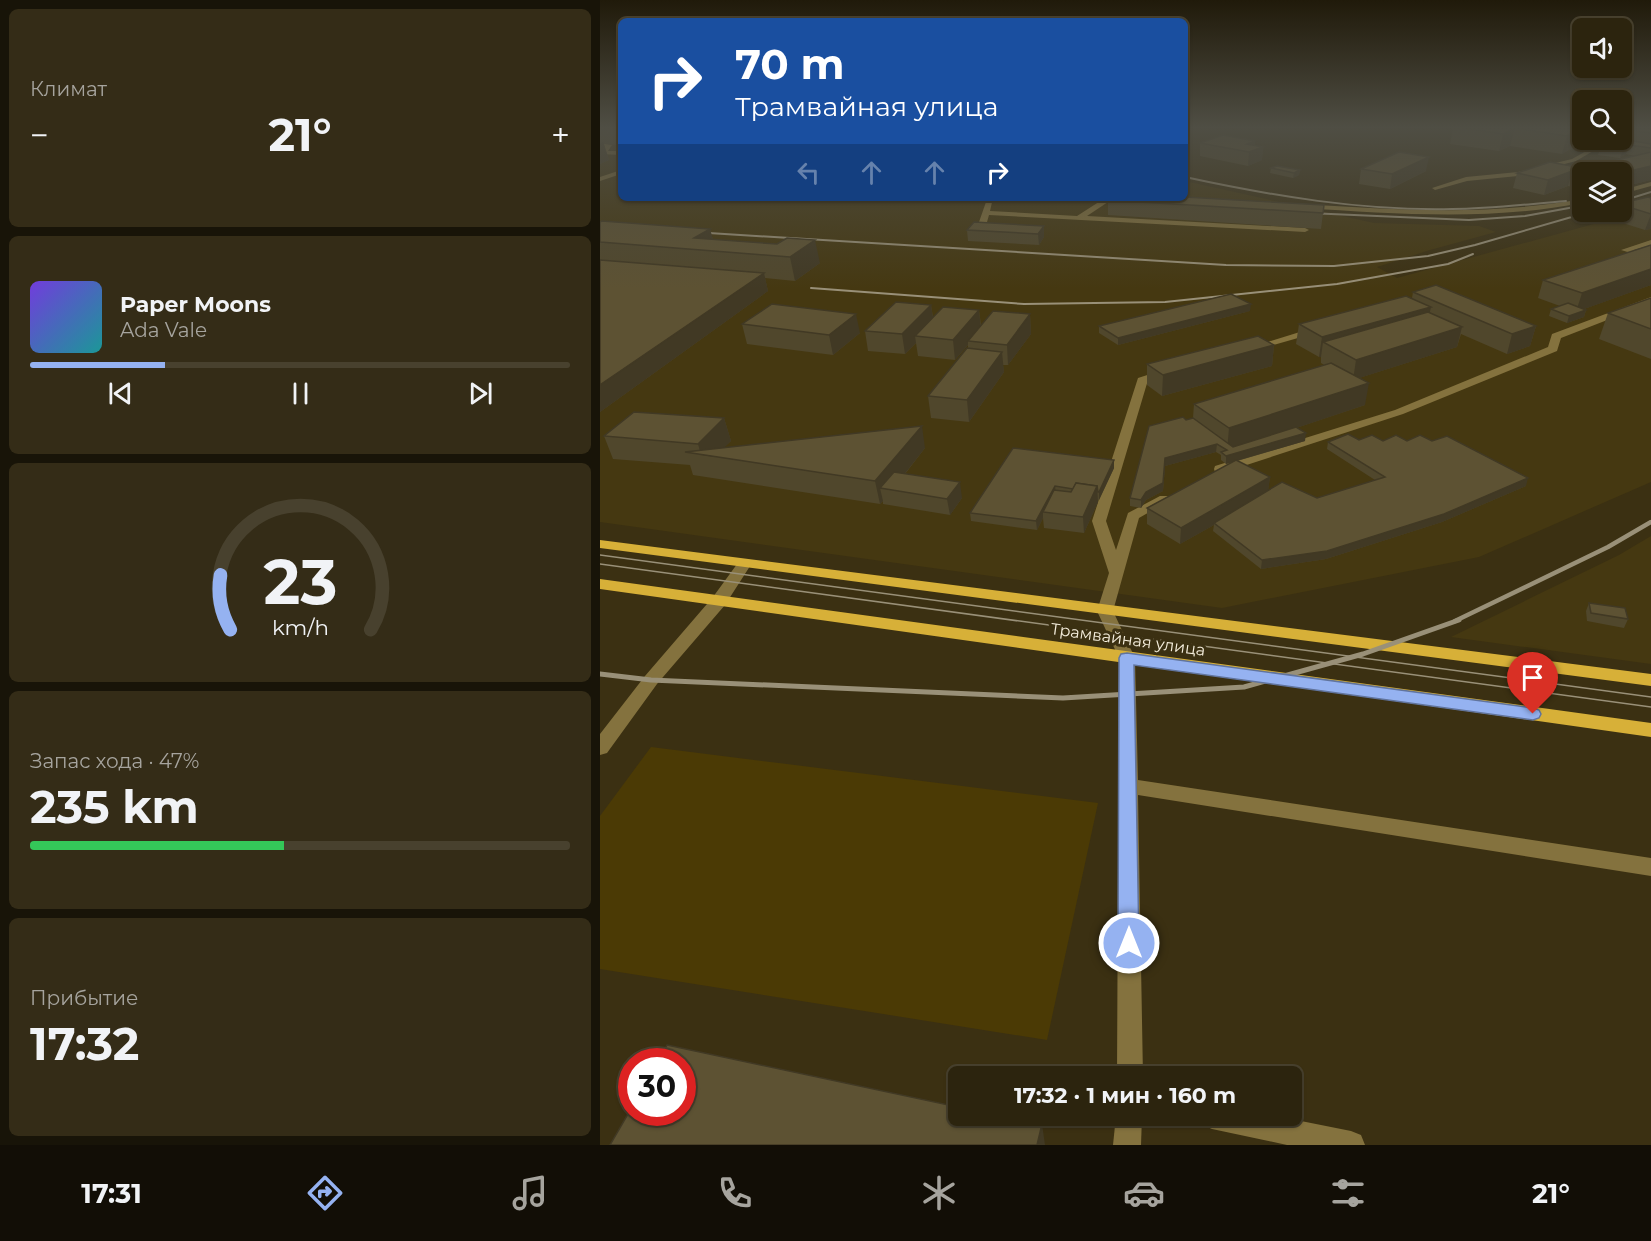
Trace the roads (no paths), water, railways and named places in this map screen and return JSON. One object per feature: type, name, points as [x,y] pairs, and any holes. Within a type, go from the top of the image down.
[{"type":"main road","name":"Трамвайная улица","points":[[600,544],[1651,681]]},
{"type":"main road","name":"Трамвайная улица","points":[[600,584],[1651,730]]},
{"type":"street","points":[[1436,188],[1458,181]]},
{"type":"street","points":[[1632,189],[1651,184]]},
{"type":"street","points":[[981,227],[990,201]]},
{"type":"street","points":[[1080,217],[1105,201]]},
{"type":"street","points":[[1298,206],[1416,213],[1506,213],[1572,203]]},
{"type":"street","points":[[986,213],[1305,230]]},
{"type":"street","points":[[1651,243],[1624,249],[1651,257]]},
{"type":"street","points":[[1206,477],[1227,465],[1410,407],[1553,349],[1556,336],[1651,300]]},
{"type":"street","points":[[1243,351],[1332,326]]},
{"type":"street","points":[[1116,573],[1099,520],[1143,378],[1177,369]]},
{"type":"street","points":[[1130,1066],[1127,658],[1105,611],[1133,516],[1175,494]]},
{"type":"street","points":[[600,748],[651,680],[719,601],[745,563]]},
{"type":"street","points":[[1128,786],[1651,867]]},
{"type":"street","points":[[1127,1145],[1128,1126]]},
{"type":"street","points":[[1260,1126],[1351,1145]]},
{"type":"tram line","points":[[600,555],[1651,697]]},
{"type":"tram line","points":[[600,564],[1651,707]]},
{"type":"railway","points":[[1208,181],[1284,196],[1385,208],[1466,209],[1566,201]]},
{"type":"railway","points":[[1632,198],[1651,192]]},
{"type":"railway","points":[[1096,201],[1125,203]]},
{"type":"railway","points":[[1308,213],[1469,220],[1525,216],[1572,207]]},
{"type":"railway","points":[[693,232],[1226,265],[1334,266],[1428,256],[1572,217]]},
{"type":"railway","points":[[811,288],[1024,304],[1165,302],[1337,284],[1448,264],[1473,254]]},
{"type":"railway","points":[[1455,621],[1608,547],[1651,522]]},
{"type":"railway","points":[[600,674],[651,680],[1063,698],[1244,687],[1363,654],[1459,620]]}]
